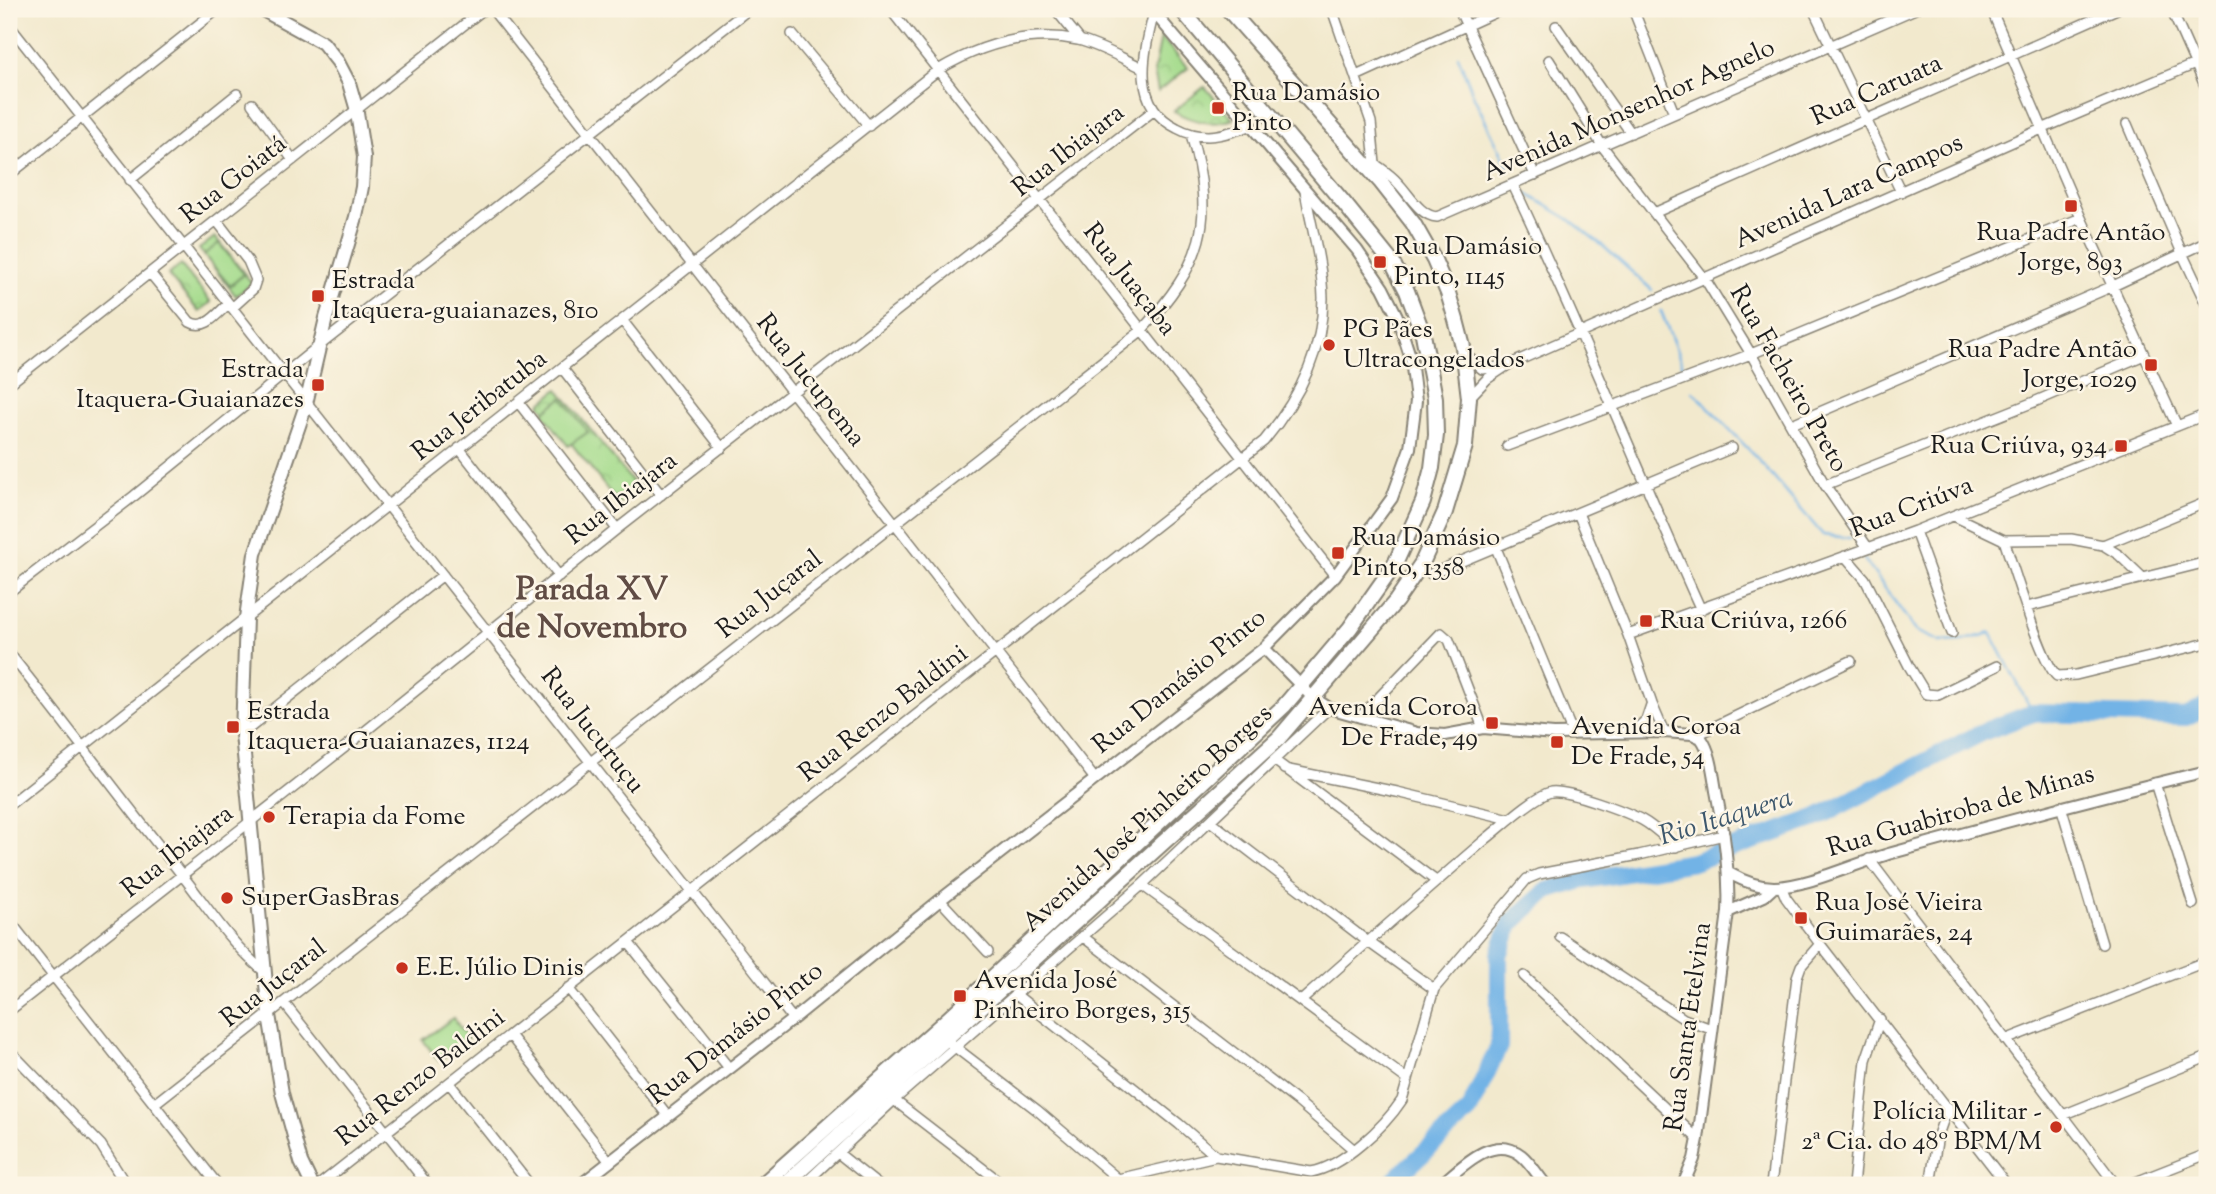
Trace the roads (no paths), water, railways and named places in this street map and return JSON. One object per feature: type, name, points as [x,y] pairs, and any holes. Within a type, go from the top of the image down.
[{"type":"main road","points":[[261,9],[323,43],[338,62],[349,83],[363,157],[362,187],[307,401],[255,554],[246,618],[243,734],[269,1015],[282,1093],[302,1162],[312,1185]]},
{"type":"main road","name":"Avenida José Pinheiro Borges","points":[[762,1185],[945,1038],[1284,706],[1350,628],[1395,565],[1423,502],[1432,468],[1436,435],[1431,369],[1423,334],[1407,291],[1393,264],[1278,122],[1181,9]]},
{"type":"main road","name":"Avenida José Pinheiro Borges","points":[[784,1185],[1279,737],[1396,601],[1422,563],[1436,536],[1458,475],[1465,446],[1469,398],[1464,353],[1448,293],[1434,260],[1413,223],[1372,166],[1228,9]]},
{"type":"street","points":[[9,174],[218,9]]},
{"type":"street","name":"Rua Goiatá","points":[[9,384],[484,9]]},
{"type":"street","name":"Rua Jucupema","points":[[492,9],[1096,779]]},
{"type":"street","points":[[9,592],[749,9]]},
{"type":"street","name":"Rua Juaçaba","points":[[890,9],[1335,576]]},
{"type":"street","points":[[1055,9],[1080,40]]},
{"type":"street","points":[[1332,9],[1371,122],[1372,166]]},
{"type":"street","points":[[1459,9],[1533,176]]},
{"type":"street","points":[[1356,76],[1503,9]]},
{"type":"street","points":[[1633,9],[1674,113]]},
{"type":"street","points":[[1813,9],[1901,192]]},
{"type":"street","name":"Avenida Monsenhor Agnelo","points":[[1372,166],[1398,182],[1424,212],[1434,217],[1514,185],[1915,9]]},
{"type":"street","points":[[1992,9],[2081,218],[2177,426]]},
{"type":"street","name":"Rua Caruata","points":[[1654,213],[2117,9]]},
{"type":"street","points":[[2171,9],[2207,90]]},
{"type":"street","points":[[1153,10],[1143,68],[1153,111],[1171,125],[1191,134],[1208,136],[1250,126]]},
{"type":"street","name":"Rua Damásio Pinto","points":[[580,1185],[1264,648],[1335,576],[1392,498],[1402,475],[1414,425],[1414,377],[1406,338],[1397,316],[1383,288],[1357,250],[1153,10]]},
{"type":"street","points":[[9,25],[183,247]]},
{"type":"street","points":[[1556,26],[1631,133]]},
{"type":"street","points":[[792,34],[869,126]]},
{"type":"street","name":"Rua Jeribatuba","points":[[9,805],[938,70],[968,53],[1017,39],[1040,37],[1080,40],[1143,68]]},
{"type":"street","name":"Avenida Lara Campos","points":[[1469,398],[1487,379],[1508,365],[2043,128],[2207,59]]},
{"type":"street","name":"Rua Facheiro Preto","points":[[1549,60],[1603,146],[1705,279],[1792,424],[1825,485],[1866,549]]},
{"type":"street","points":[[130,180],[237,94]]},
{"type":"street","points":[[252,104],[293,160]]},
{"type":"street","name":"Rua Ibiajara","points":[[9,1011],[617,529],[1153,111]]},
{"type":"street","points":[[2127,124],[2207,306]]},
{"type":"street","name":"Rua Juçaral","points":[[154,1104],[1141,331],[1182,281],[1196,249],[1203,204],[1203,184],[1191,134]]},
{"type":"street","points":[[1514,185],[1701,610]]},
{"type":"street","name":"Rua Renzo Baldini","points":[[319,1185],[1264,441],[1302,387],[1318,340],[1323,299],[1321,274],[1305,191]]},
{"type":"street","points":[[1507,446],[1751,354],[2081,218]]},
{"type":"street","points":[[150,272],[196,326],[202,326],[253,289],[256,280],[248,261],[216,221]]},
{"type":"street","points":[[1792,424],[2113,286],[2207,242]]},
{"type":"street","name":"Rua Jucuruçu","points":[[183,247],[793,1019]]},
{"type":"street","points":[[622,320],[722,448]]},
{"type":"street","name":"Avenida Lara Campos","points":[[1464,353],[1482,369],[1508,365]]},
{"type":"street","points":[[1825,485],[2035,402],[2144,355]]},
{"type":"street","points":[[562,368],[661,495]]},
{"type":"street","points":[[518,402],[617,529]]},
{"type":"street","name":"Rua Criúva","points":[[1628,635],[1915,531],[2207,414]]},
{"type":"street","points":[[459,448],[559,576]]},
{"type":"street","points":[[1431,574],[1732,448]]},
{"type":"street","points":[[2103,545],[2207,502]]},
{"type":"street","points":[[1578,513],[1664,732]]},
{"type":"street","points":[[1954,516],[2004,540],[2071,539],[2103,545],[2119,555],[2143,578]]},
{"type":"street","points":[[1915,531],[1952,634]]},
{"type":"street","points":[[2004,540],[2054,675],[2076,675],[2207,643]]},
{"type":"street","points":[[1496,548],[1573,734]]},
{"type":"street","points":[[1848,555],[1865,579],[1926,694],[1938,695],[1997,666]]},
{"type":"street","points":[[2027,607],[2207,562]]},
{"type":"street","points":[[243,734],[443,575]]},
{"type":"street","points":[[1360,717],[1438,634],[1444,634],[1449,640],[1483,728]]},
{"type":"street","points":[[1264,648],[1312,697],[1329,708],[1417,733],[1434,735],[1483,728],[1573,734],[1664,732],[1698,735],[1851,661]]},
{"type":"street","points":[[9,653],[182,875],[252,962],[265,972]]},
{"type":"street","points":[[1633,732],[1646,720],[1652,704]]},
{"type":"street","points":[[803,1185],[894,1100],[945,1038],[1015,994],[1142,885],[1329,708]]},
{"type":"street","name":"Rua Santa Etelvina","points":[[1683,1185],[1694,1159],[1698,1139],[1728,912],[1729,869],[1725,840],[1710,759],[1705,743],[1698,735]]},
{"type":"street","points":[[1274,760],[1436,880]]},
{"type":"street","points":[[1284,769],[1510,819]]},
{"type":"street","name":"Rua Guabiroba de Minas","points":[[1729,869],[1749,883],[1777,887],[2061,806],[2207,771]]},
{"type":"street","points":[[2155,783],[2193,904]]},
{"type":"street","points":[[1301,1001],[1436,880],[1541,796],[1556,792],[1591,801],[1636,818],[1653,827],[1676,847]]},
{"type":"street","points":[[2061,806],[2102,944]]},
{"type":"street","points":[[1210,821],[1434,989]]},
{"type":"street","points":[[945,1038],[1037,1110],[1114,1182],[1216,1156],[1311,1172],[1321,1170],[1353,1149],[1393,1114],[1402,1100],[1434,989],[1527,879],[1539,874],[1676,847],[1725,840]]},
{"type":"street","points":[[1869,859],[2116,1185]]},
{"type":"street","points":[[1142,885],[1408,1080]]},
{"type":"street","points":[[1728,912],[1765,897],[1777,887],[2007,1185]]},
{"type":"street","points":[[940,900],[988,952]]},
{"type":"street","points":[[9,920],[218,1185]]},
{"type":"street","points":[[1082,936],[1287,1093],[1353,1149]]},
{"type":"street","points":[[1560,937],[1684,1019],[1711,1029]]},
{"type":"street","points":[[628,942],[729,1068]]},
{"type":"street","points":[[1771,1185],[1797,977],[1801,967],[1820,944]]},
{"type":"street","points":[[2005,1040],[2207,961]]},
{"type":"street","points":[[1524,976],[1698,1139]]},
{"type":"street","points":[[568,988],[668,1116]]},
{"type":"street","points":[[1015,994],[1216,1156]]},
{"type":"street","points":[[284,1003],[428,1185]]},
{"type":"street","points":[[1853,1185],[1866,1060],[1880,1018]]},
{"type":"street","points":[[510,1035],[610,1161]]},
{"type":"street","points":[[9,1050],[101,1145],[126,1185]]},
{"type":"street","points":[[2063,1115],[2207,1057]]},
{"type":"street","points":[[449,1083],[530,1185]]},
{"type":"street","points":[[894,1100],[1004,1185]]},
{"type":"street","points":[[1930,1185],[1938,1136],[1948,1107]]},
{"type":"street","points":[[1440,1185],[1477,1155],[1489,1149],[1500,1148],[1511,1149],[1523,1156],[1546,1185]]},
{"type":"street","points":[[838,1153],[878,1185]]},
{"type":"street","points":[[2128,1185],[2207,1154]]},
{"type":"waterway","points":[[1458,56],[1474,97],[1508,167]]},
{"type":"waterway","points":[[1527,194],[1569,219],[1652,290]]},
{"type":"waterway","points":[[1661,311],[1685,372]]},
{"type":"waterway","points":[[1693,391],[1755,456],[1823,535],[1850,538]]},
{"type":"waterway","points":[[1864,559],[1916,631],[1940,642],[1962,641],[1991,633],[2033,713]]},
{"type":"waterway","name":"Rio Itaquera","points":[[1389,1185],[1469,1111],[1499,1046],[1499,955],[1511,923],[1547,891],[1583,880],[1693,862],[1816,818],[1985,731],[2033,713],[2186,717],[2207,706]]},
{"type":"place","name":"Rua Damásio Pinto","points":[[1218,108]]},
{"type":"place","name":"Rua Padre Antão Jorge, 893","points":[[2071,206]]},
{"type":"place","name":"Rua Damásio Pinto, 1145","points":[[1380,262]]},
{"type":"place","name":"Estrada Itaquera-guaianazes, 810","points":[[318,296]]},
{"type":"place","name":"PG Pães Ultracongelados","points":[[1329,345]]},
{"type":"place","name":"Rua Padre Antão Jorge, 1029","points":[[2151,365]]},
{"type":"place","name":"Estrada Itaquera-Guaianazes","points":[[318,385]]},
{"type":"place","name":"Rua Criúva, 934","points":[[2121,446]]},
{"type":"place","name":"Rua Damásio Pinto, 1358","points":[[1338,553]]},
{"type":"place","name":"Rua Criúva, 1266","points":[[1646,621]]},
{"type":"place","name":"Avenida Coroa De Frade, 49","points":[[1492,723]]},
{"type":"place","name":"Estrada Itaquera-Guaianazes, 1124","points":[[233,727]]},
{"type":"place","name":"Avenida Coroa De Frade, 54","points":[[1557,742]]},
{"type":"place","name":"Terapia da Fome","points":[[269,817]]},
{"type":"place","name":"SuperGasBras","points":[[227,898]]},
{"type":"place","name":"Rua José Vieira Guimarães, 24","points":[[1801,918]]},
{"type":"place","name":"E.E. Júlio Dinis","points":[[402,968]]},
{"type":"place","name":"Avenida José Pinheiro Borges, 315","points":[[960,996]]},
{"type":"place","name":"Polícia Militar - 2ª Cia. do 48º BPM/M","points":[[2056,1127]]},
{"type":"district","name":"Parada XV de Novembro","points":[[592,610]]}]
